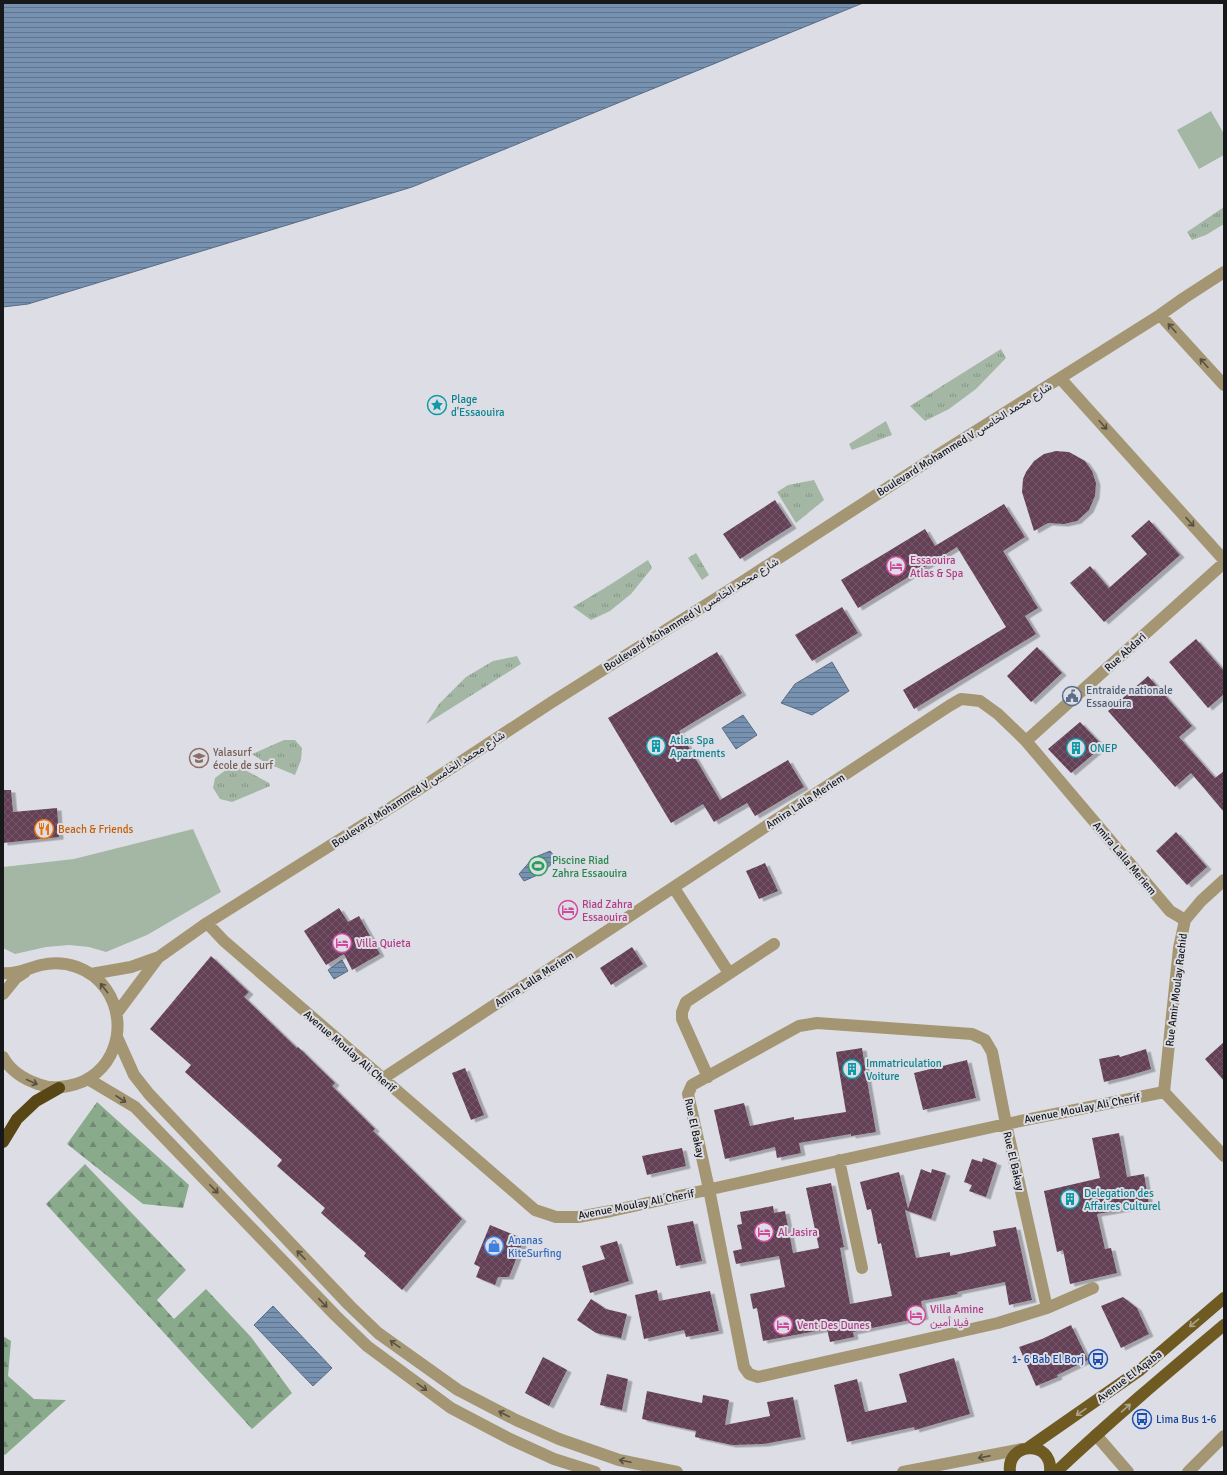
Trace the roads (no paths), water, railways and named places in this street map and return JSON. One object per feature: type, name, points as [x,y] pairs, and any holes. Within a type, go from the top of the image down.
[{"type":"highway","points":[[3,1142],[17,1119],[36,1101],[59,1088]]},
{"type":"main road","name":"Avenue El Aqaba","points":[[1010,1472],[1010,1462],[1013,1457],[1140,1370],[1224,1298]]},
{"type":"main road","name":"Avenue El Aqaba","points":[[1056,1472],[1096,1435],[1224,1325]]},
{"type":"main road","points":[[1025,1449],[1041,1451],[1046,1455],[1049,1460],[1050,1472]]},
{"type":"street","name":"Boulevard Mohammed V شارع محمد الخامس","points":[[159,957],[207,924],[398,803],[552,702],[1160,315],[1224,272]]},
{"type":"street","points":[[1160,315],[1224,385]]},
{"type":"street","points":[[1060,378],[1224,560]]},
{"type":"street","name":"Rue Abdari","points":[[1026,741],[1224,563]]},
{"type":"street","name":"Amira Lalla Meriem","points":[[382,1079],[961,699],[980,701],[998,714],[1026,741],[1170,910],[1184,920]]},
{"type":"street","name":"Rue Amir Moulay Rachid","points":[[1164,1092],[1179,948],[1184,920],[1201,901],[1224,880]]},
{"type":"street","points":[[674,888],[729,973]]},
{"type":"street","name":"Avenue Moulay Ali Cherif","points":[[207,924],[224,941],[382,1079],[535,1210],[556,1217],[578,1217],[709,1190],[1006,1124],[1164,1092]]},
{"type":"street","points":[[708,1077],[682,1019],[682,1012],[686,1002],[774,944]]},
{"type":"street","points":[[91,974],[131,967],[159,957]]},
{"type":"street","points":[[117,1013],[159,957]]},
{"type":"street","points":[[3,973],[8,974],[54,963],[67,964],[79,968],[91,974],[103,984],[112,998],[117,1013],[118,1025],[117,1037],[112,1054],[101,1068],[88,1079],[74,1085],[59,1088],[44,1086],[29,1081],[16,1073],[3,1057]]},
{"type":"street","points":[[3,994],[16,978],[29,969]]},
{"type":"street","name":"Rue El Bakay","points":[[1048,1308],[1006,1124],[992,1052],[985,1040],[972,1034],[817,1023],[799,1026],[692,1085],[688,1094],[709,1190],[744,1366],[749,1374],[758,1377],[998,1323],[1048,1308],[1093,1288]]},
{"type":"street","points":[[117,1037],[134,1074],[154,1099],[349,1305],[378,1333],[458,1390],[516,1420],[560,1439],[619,1460],[677,1472]]},
{"type":"street","points":[[88,1079],[135,1107],[335,1316],[367,1346],[451,1408],[516,1442],[554,1459],[595,1472]]},
{"type":"street","points":[[1164,1092],[1224,1156]]},
{"type":"street","points":[[839,1160],[862,1268]]},
{"type":"street","points":[[1096,1435],[1128,1472]]},
{"type":"street","points":[[1188,1472],[1224,1436]]},
{"type":"street","points":[[903,1472],[1025,1449]]},
{"type":"water","points":[[3,3],[863,3],[412,187],[28,304],[3,307]]},
{"type":"water","points":[[832,662],[849,691],[812,715],[781,703],[795,684]]},
{"type":"water","points":[[743,715],[757,735],[736,749],[722,728]]},
{"type":"water","name":"Piscine Riad Zahra Essaouira","points":[[550,851],[557,859],[542,873],[524,881],[519,874],[533,858]]},
{"type":"water","points":[[342,960],[348,971],[334,979],[328,970]]},
{"type":"water","points":[[273,1306],[332,1368],[313,1386],[254,1325]]},
{"type":"place","name":"Plage d'Essaouira","points":[[437,405]]},
{"type":"place","name":"Essaouira Atlas & Spa","points":[[896,566]]},
{"type":"place","name":"Entraide nationale Essaouira","points":[[1072,696]]},
{"type":"place","name":"Atlas Spa Apartments","points":[[656,746]]},
{"type":"place","name":"ONEP","points":[[1076,748]]},
{"type":"place","name":"Yalasurf école de surf","points":[[199,758]]},
{"type":"place","name":"Beach & Friends","points":[[44,829]]},
{"type":"place","name":"Piscine Riad Zahra Essaouira","points":[[538,866]]},
{"type":"place","name":"Riad Zahra Essaouira","points":[[568,910]]},
{"type":"place","name":"Villa Quieta","points":[[342,943]]},
{"type":"place","name":"Immatriculation Voiture","points":[[852,1069]]},
{"type":"place","name":"Delegation des Affaires Culturel","points":[[1070,1199]]},
{"type":"place","name":"Al Jasira","points":[[764,1232]]},
{"type":"place","name":"Ananas KiteSurfing","points":[[494,1246]]},
{"type":"place","name":"Villa Amine فيلا أمين","points":[[916,1315]]},
{"type":"place","name":"Vent Des Dunes","points":[[783,1325]]},
{"type":"place","name":"1- 6 Bab El Borj","points":[[1098,1359]]},
{"type":"place","name":"Lima Bus 1-6","points":[[1142,1419]]}]
